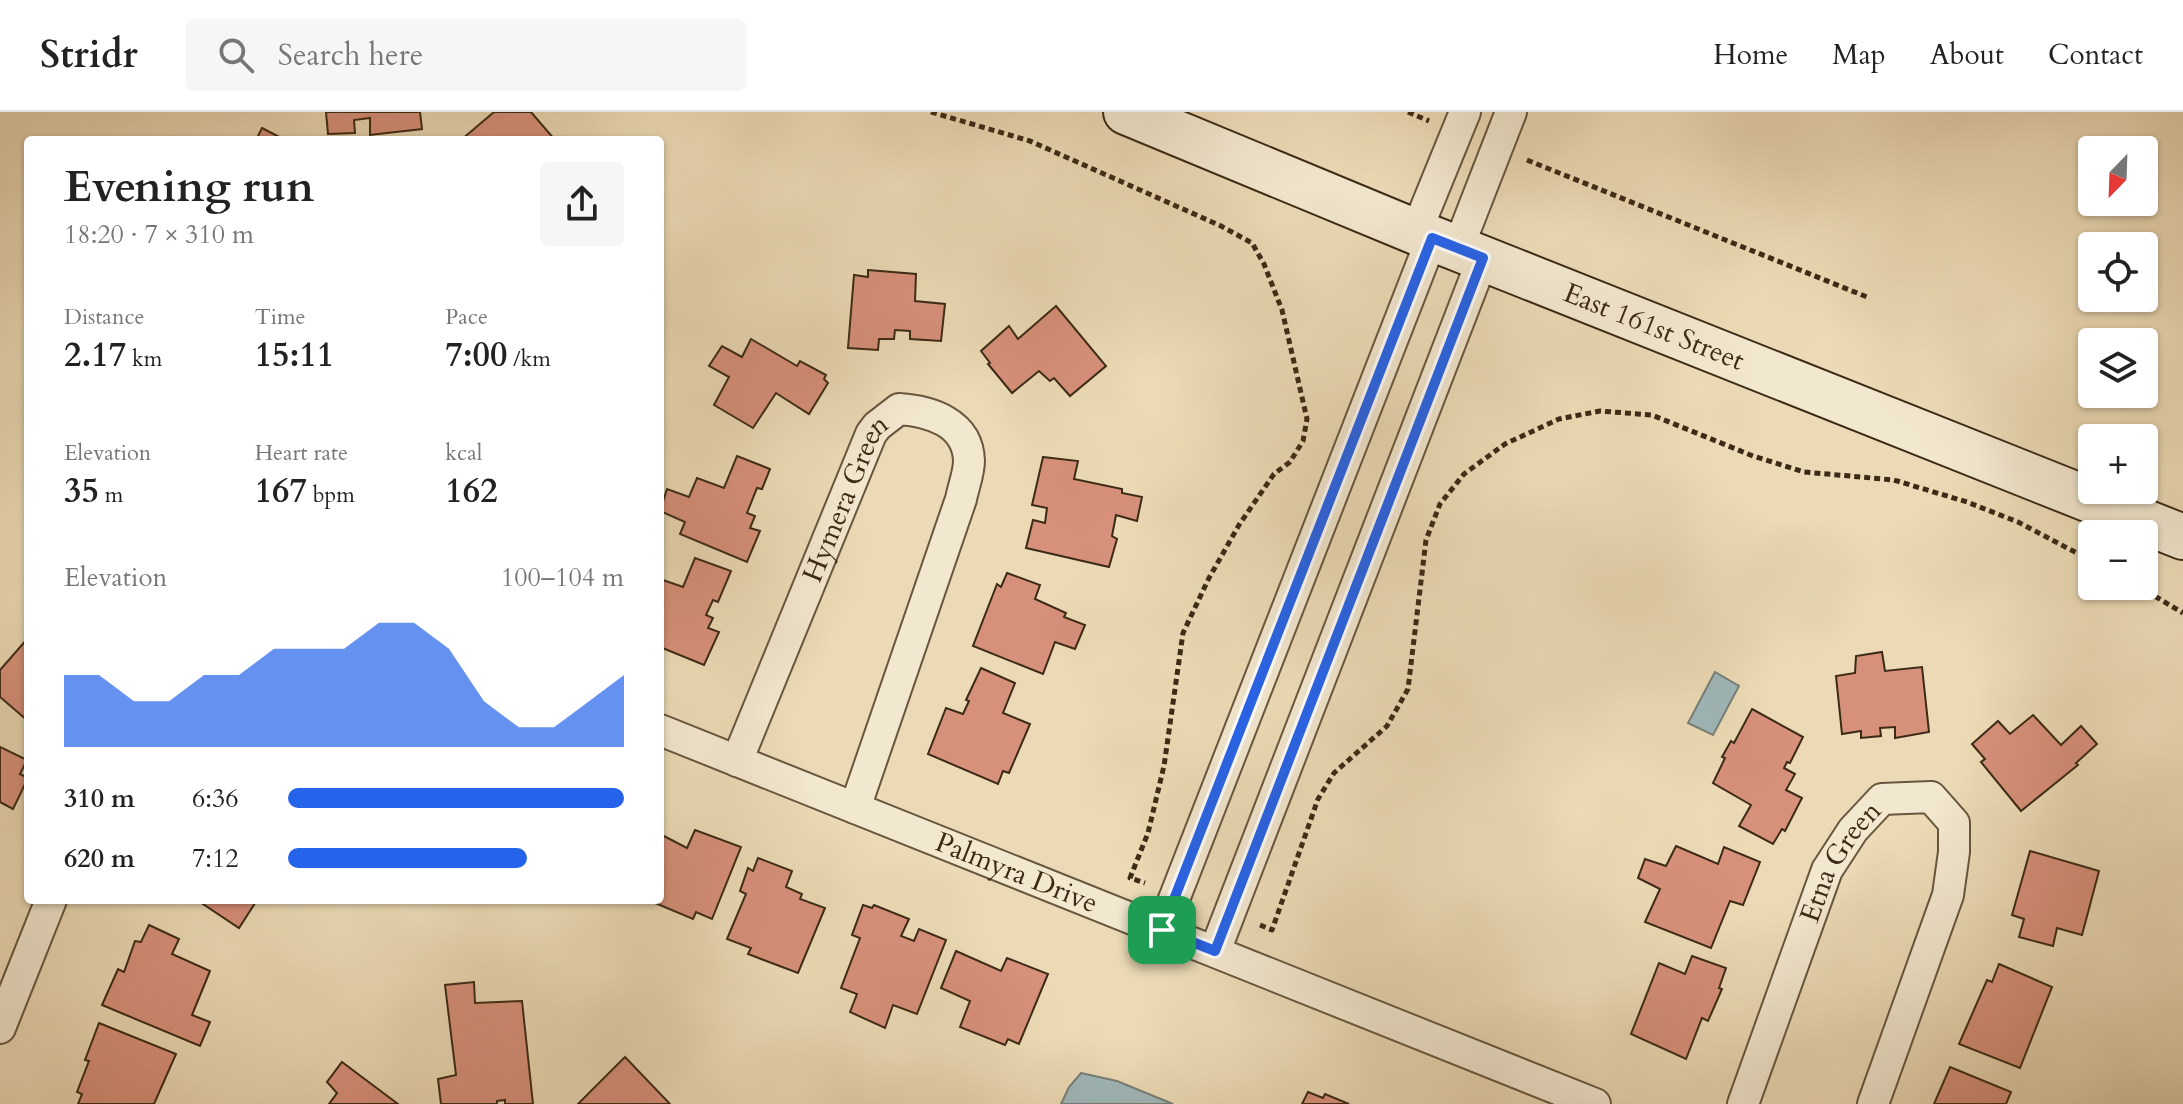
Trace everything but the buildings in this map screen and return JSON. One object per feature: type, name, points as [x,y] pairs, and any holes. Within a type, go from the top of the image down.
[{"type":"street","name":"East 161st Street","points":[[1126,112],[1447,244],[2183,537]]},
{"type":"street","points":[[1162,930],[1447,244],[1497,148],[1511,112]]},
{"type":"street","points":[[1215,951],[1447,244],[1461,122]]},
{"type":"street","name":"Hymera Green","points":[[737,761],[871,434],[899,409],[923,411],[954,426],[964,437],[969,462],[961,499],[855,808]]},
{"type":"street","name":"Palmyra Drive","points":[[664,732],[1595,1104]]},
{"type":"street","name":"Etna Green","points":[[1743,1104],[1827,870],[1853,830],[1882,799],[1931,797],[1954,823],[1954,852],[1948,895],[1873,1104]]},
{"type":"street","points":[[0,1028],[49,904]]},
{"type":"path","points":[[1408,112],[1461,122]]},
{"type":"path","points":[[1497,148],[1867,297]]},
{"type":"path","points":[[2158,598],[2183,613]]},
{"type":"water","points":[[1715,672],[1739,686],[1713,735],[1688,723]]},
{"type":"water","points":[[1081,1073],[1117,1081],[1173,1104],[1061,1104],[1069,1087]]},
{"type":"route","points":[[1432,238],[1483,258],[1215,951],[1162,930],[1432,238]]}]
